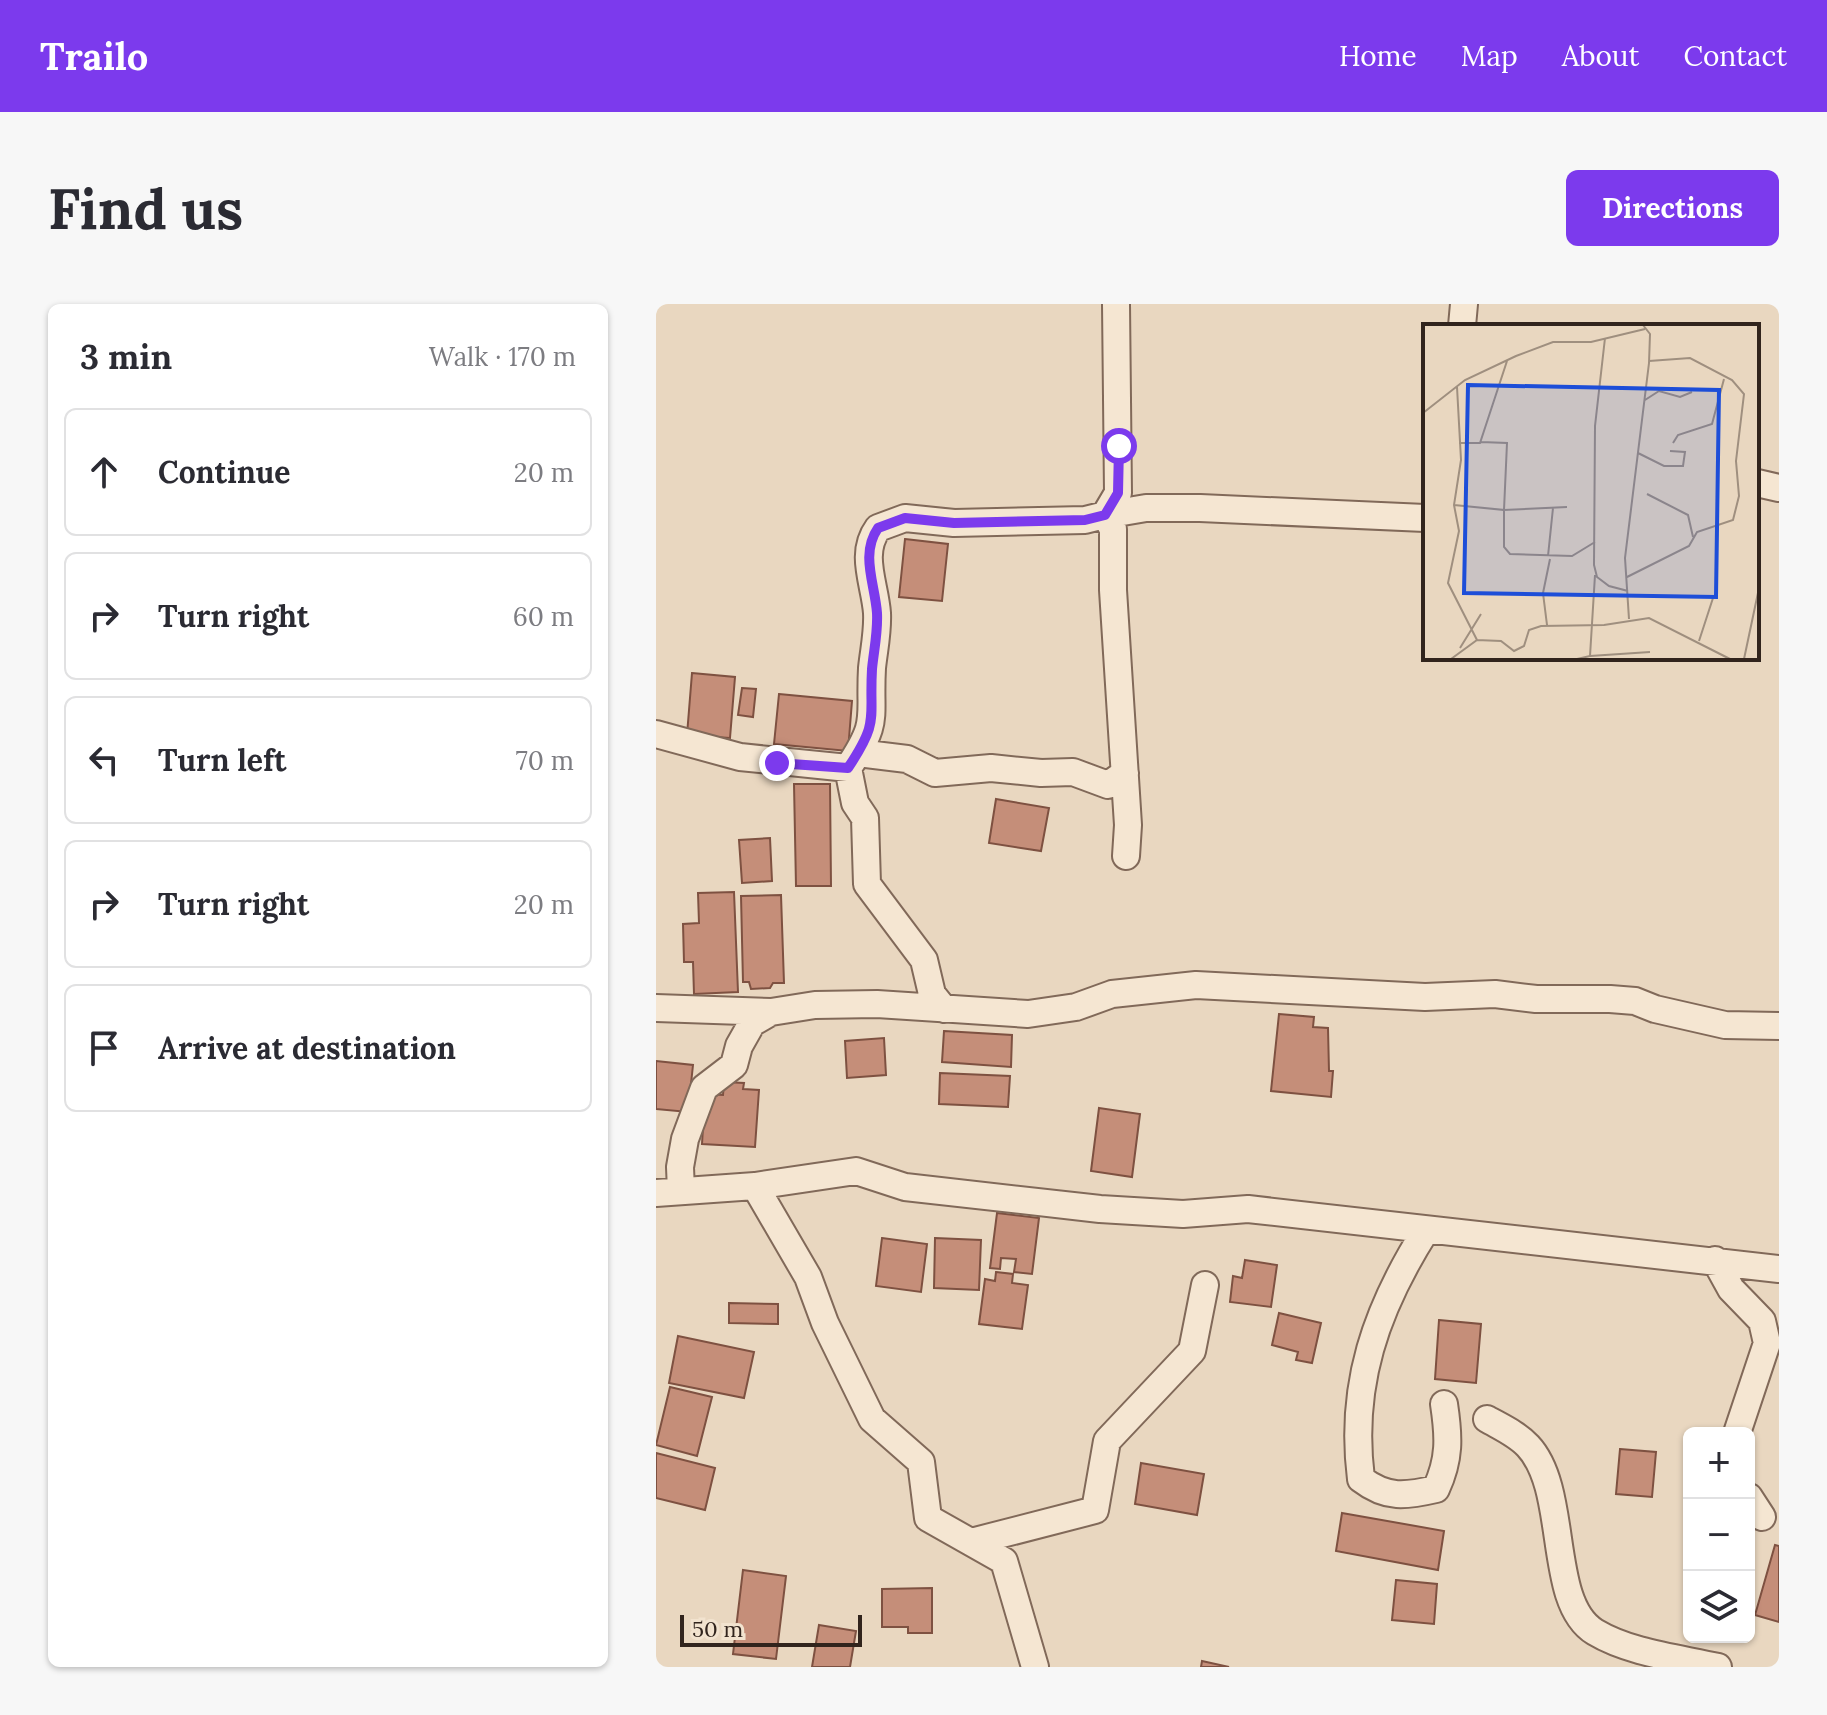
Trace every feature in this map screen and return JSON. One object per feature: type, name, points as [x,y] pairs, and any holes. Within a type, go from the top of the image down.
[{"type":"street","points":[[1105,515],[1118,493],[1116,304]]},
{"type":"street","points":[[1462,324],[1464,304]]},
{"type":"street","points":[[1759,483],[1779,488]]},
{"type":"street","points":[[944,1009],[932,994],[924,960],[867,884],[865,818],[855,803],[853,760],[869,734],[874,713],[872,669],[878,640],[877,610],[868,550],[878,528],[905,518],[954,523],[1085,520],[1146,508],[1423,518]]},
{"type":"street","points":[[1105,515],[1113,529],[1126,856]]},
{"type":"street","points":[[656,734],[740,757],[907,759],[935,773],[991,768],[1041,773],[1073,772],[1108,785],[1125,773]]},
{"type":"street","points":[[656,1008],[771,1012],[815,1005],[877,1004],[1028,1014],[1076,1007],[1112,994],[1196,985],[1425,997],[1495,994],[1536,999],[1610,999],[1635,1001],[1655,1009],[1725,1025],[1779,1026]]},
{"type":"street","points":[[771,1012],[752,1023],[739,1046],[734,1065],[704,1088],[685,1139],[680,1167],[669,1192],[755,1186],[856,1171],[905,1187],[1100,1209],[1183,1214],[1248,1209],[1779,1269]]},
{"type":"street","points":[[755,1186],[808,1277],[825,1323],[872,1419],[921,1462],[928,1518],[1004,1561],[1035,1667]]},
{"type":"street","points":[[1426,1230],[1388,1293],[1363,1373],[1359,1421],[1361,1479],[1377,1491],[1402,1497],[1436,1489],[1447,1466],[1449,1441],[1444,1404]]},
{"type":"street","points":[[1715,1260],[1731,1289],[1762,1321],[1767,1343],[1739,1427]]},
{"type":"street","points":[[971,1542],[1095,1510],[1107,1441],[1192,1351],[1205,1285]]},
{"type":"street","points":[[1487,1419],[1529,1447],[1556,1511],[1568,1590],[1577,1612],[1593,1631],[1640,1649],[1718,1667]]},
{"type":"building","points":[[905,539],[948,544],[942,601],[899,597]]},
{"type":"building","points":[[692,673],[735,677],[730,738],[687,735]]},
{"type":"building","points":[[742,688],[756,689],[753,717],[738,715]]},
{"type":"building","points":[[779,694],[852,701],[848,751],[774,744]]},
{"type":"building","points":[[794,784],[830,784],[831,886],[796,886]]},
{"type":"building","points":[[996,799],[1049,808],[1041,851],[989,843]]},
{"type":"building","points":[[770,838],[772,881],[742,883],[739,840]]},
{"type":"building","points":[[734,892],[738,992],[694,994],[693,962],[684,962],[683,924],[699,923],[698,893]]},
{"type":"building","points":[[781,895],[784,983],[773,983],[770,988],[751,989],[749,982],[743,982],[741,896]]},
{"type":"building","points":[[1279,1014],[1314,1017],[1313,1027],[1328,1028],[1329,1071],[1333,1071],[1331,1097],[1271,1091]]},
{"type":"building","points":[[944,1031],[1012,1035],[1011,1067],[942,1062]]},
{"type":"building","points":[[884,1038],[886,1075],[847,1078],[845,1041]]},
{"type":"building","points":[[656,1061],[693,1065],[688,1112],[656,1109]]},
{"type":"building","points":[[940,1073],[1010,1076],[1008,1107],[939,1104]]},
{"type":"building","points":[[724,1082],[744,1083],[743,1089],[759,1090],[755,1147],[702,1144],[705,1094],[723,1095]]},
{"type":"building","points":[[1099,1108],[1140,1114],[1132,1177],[1091,1171]]},
{"type":"building","points":[[997,1213],[1039,1218],[1032,1274],[1014,1272],[1016,1259],[1001,1258],[1000,1269],[990,1268]]},
{"type":"building","points":[[882,1238],[927,1244],[921,1292],[876,1286]]},
{"type":"building","points":[[935,1238],[981,1240],[979,1290],[934,1288]]},
{"type":"building","points":[[1245,1260],[1277,1265],[1271,1307],[1230,1302],[1233,1276],[1242,1278]]},
{"type":"building","points":[[996,1272],[1013,1274],[1012,1283],[1028,1285],[1022,1329],[979,1324],[985,1279],[995,1281]]},
{"type":"building","points":[[729,1303],[778,1304],[778,1324],[729,1323]]},
{"type":"building","points":[[1279,1313],[1321,1323],[1312,1363],[1296,1360],[1298,1352],[1272,1345]]},
{"type":"building","points":[[1439,1320],[1481,1324],[1476,1383],[1435,1379]]},
{"type":"building","points":[[678,1336],[754,1352],[744,1398],[669,1383]]},
{"type":"building","points":[[670,1387],[712,1397],[697,1456],[656,1445]]},
{"type":"building","points":[[1620,1449],[1656,1452],[1652,1497],[1616,1494]]},
{"type":"building","points":[[656,1453],[715,1468],[705,1510],[656,1498]]},
{"type":"building","points":[[1141,1463],[1204,1474],[1197,1515],[1135,1504]]},
{"type":"building","points":[[1342,1513],[1444,1531],[1438,1570],[1336,1551]]},
{"type":"building","points":[[1775,1545],[1779,1546],[1779,1622],[1755,1615]]},
{"type":"building","points":[[743,1570],[786,1576],[776,1659],[733,1654]]},
{"type":"building","points":[[1396,1580],[1437,1584],[1434,1624],[1392,1620]]},
{"type":"building","points":[[932,1588],[932,1633],[908,1633],[908,1627],[882,1627],[882,1589]]},
{"type":"building","points":[[819,1625],[856,1631],[850,1667],[812,1667]]},
{"type":"building","points":[[1202,1661],[1229,1667],[1201,1667]]},
{"type":"route","points":[[777,763],[848,768],[869,734],[874,713],[872,669],[878,640],[868,550],[878,528],[905,518],[954,523],[1085,520],[1105,515],[1118,493],[1119,446]]}]
